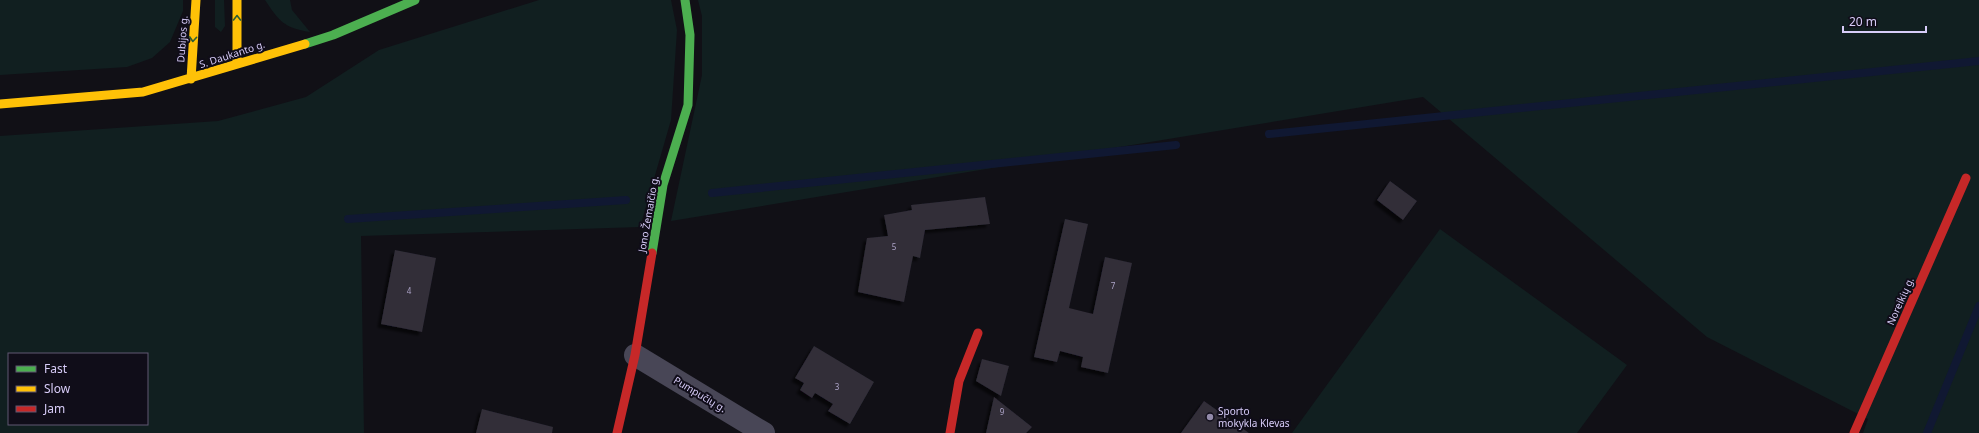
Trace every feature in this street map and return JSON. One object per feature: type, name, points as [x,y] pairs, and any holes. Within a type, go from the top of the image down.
[{"type":"street","name":"Dubijos g.","points":[[191,79],[196,0]]},
{"type":"street","points":[[237,0],[237,63]]},
{"type":"street","name":"S. Daukanto g.","points":[[0,104],[143,92],[191,79],[237,63],[333,35],[415,0]]},
{"type":"street","name":"Jono Žemaičio g.","points":[[617,433],[635,355],[663,185],[688,105],[690,35],[684,0]]},
{"type":"street","name":"Noreikių g.","points":[[1854,433],[1966,178]]},
{"type":"street","points":[[950,433],[959,381],[978,333]]},
{"type":"street","name":"Pumpučių g.","points":[[635,355],[764,433]]},
{"type":"shaded area","points":[[0,0],[183,0],[183,11],[170,42],[152,58],[127,67],[0,75]]},
{"type":"shaded area","points":[[215,0],[224,0],[225,26],[221,32],[215,27]]},
{"type":"shaded area","points":[[265,0],[290,0],[292,10],[310,32],[288,26],[274,13]]},
{"type":"shaded area","points":[[539,0],[671,0],[677,30],[671,120],[640,227],[361,236],[364,433],[0,433],[0,136],[218,121],[306,97],[379,50]]},
{"type":"shaded area","points":[[698,0],[1979,0],[1979,433],[1863,433],[1868,419],[1707,337],[1423,97],[671,221],[702,75],[702,16]]},
{"type":"shaded area","points":[[1440,229],[1627,365],[1577,433],[1292,433]]},
{"type":"building","points":[[1390,181],[1417,201],[1403,220],[1377,200]]},
{"type":"building","points":[[985,197],[990,224],[925,230],[920,258],[913,256],[904,302],[858,292],[867,238],[888,236],[884,215],[912,210],[911,205]]},
{"type":"building","points":[[1065,219],[1088,224],[1069,308],[1093,314],[1105,257],[1132,263],[1108,373],[1081,367],[1083,357],[1060,351],[1057,362],[1034,357]]},
{"type":"building","points":[[395,250],[436,258],[422,332],[381,324]]},
{"type":"building","points":[[814,346],[874,382],[850,424],[828,411],[833,404],[815,393],[812,398],[800,390],[804,383],[795,378]]},
{"type":"building","points":[[982,359],[1009,366],[1001,396],[976,381]]},
{"type":"building","points":[[994,397],[1032,427],[1026,433],[986,433]]},
{"type":"building","name":"Sporto mokykla Klevas","points":[[1204,401],[1249,433],[1181,433]]},
{"type":"building","points":[[482,409],[553,427],[552,433],[476,433]]},
{"type":"waterway","points":[[1269,134],[1979,61]]},
{"type":"waterway","points":[[712,193],[1176,145]]},
{"type":"waterway","points":[[348,219],[626,200]]},
{"type":"waterway","points":[[1927,433],[1979,306]]},
{"type":"traffic: fast","points":[[305,44],[333,35],[415,0]]},
{"type":"traffic: fast","points":[[652,253],[663,185],[688,105],[690,35],[685,0]]},
{"type":"traffic: slow","points":[[191,79],[196,0]]},
{"type":"traffic: slow","points":[[237,0],[237,63]]},
{"type":"traffic: slow","points":[[0,104],[143,92],[305,44]]},
{"type":"traffic: jam","points":[[1854,433],[1966,178]]},
{"type":"traffic: jam","points":[[617,433],[635,355],[652,253]]},
{"type":"traffic: jam","points":[[950,433],[959,381],[978,333]]},
{"type":"place","name":"Sporto mokykla Klevas","points":[[1210,417]]}]
